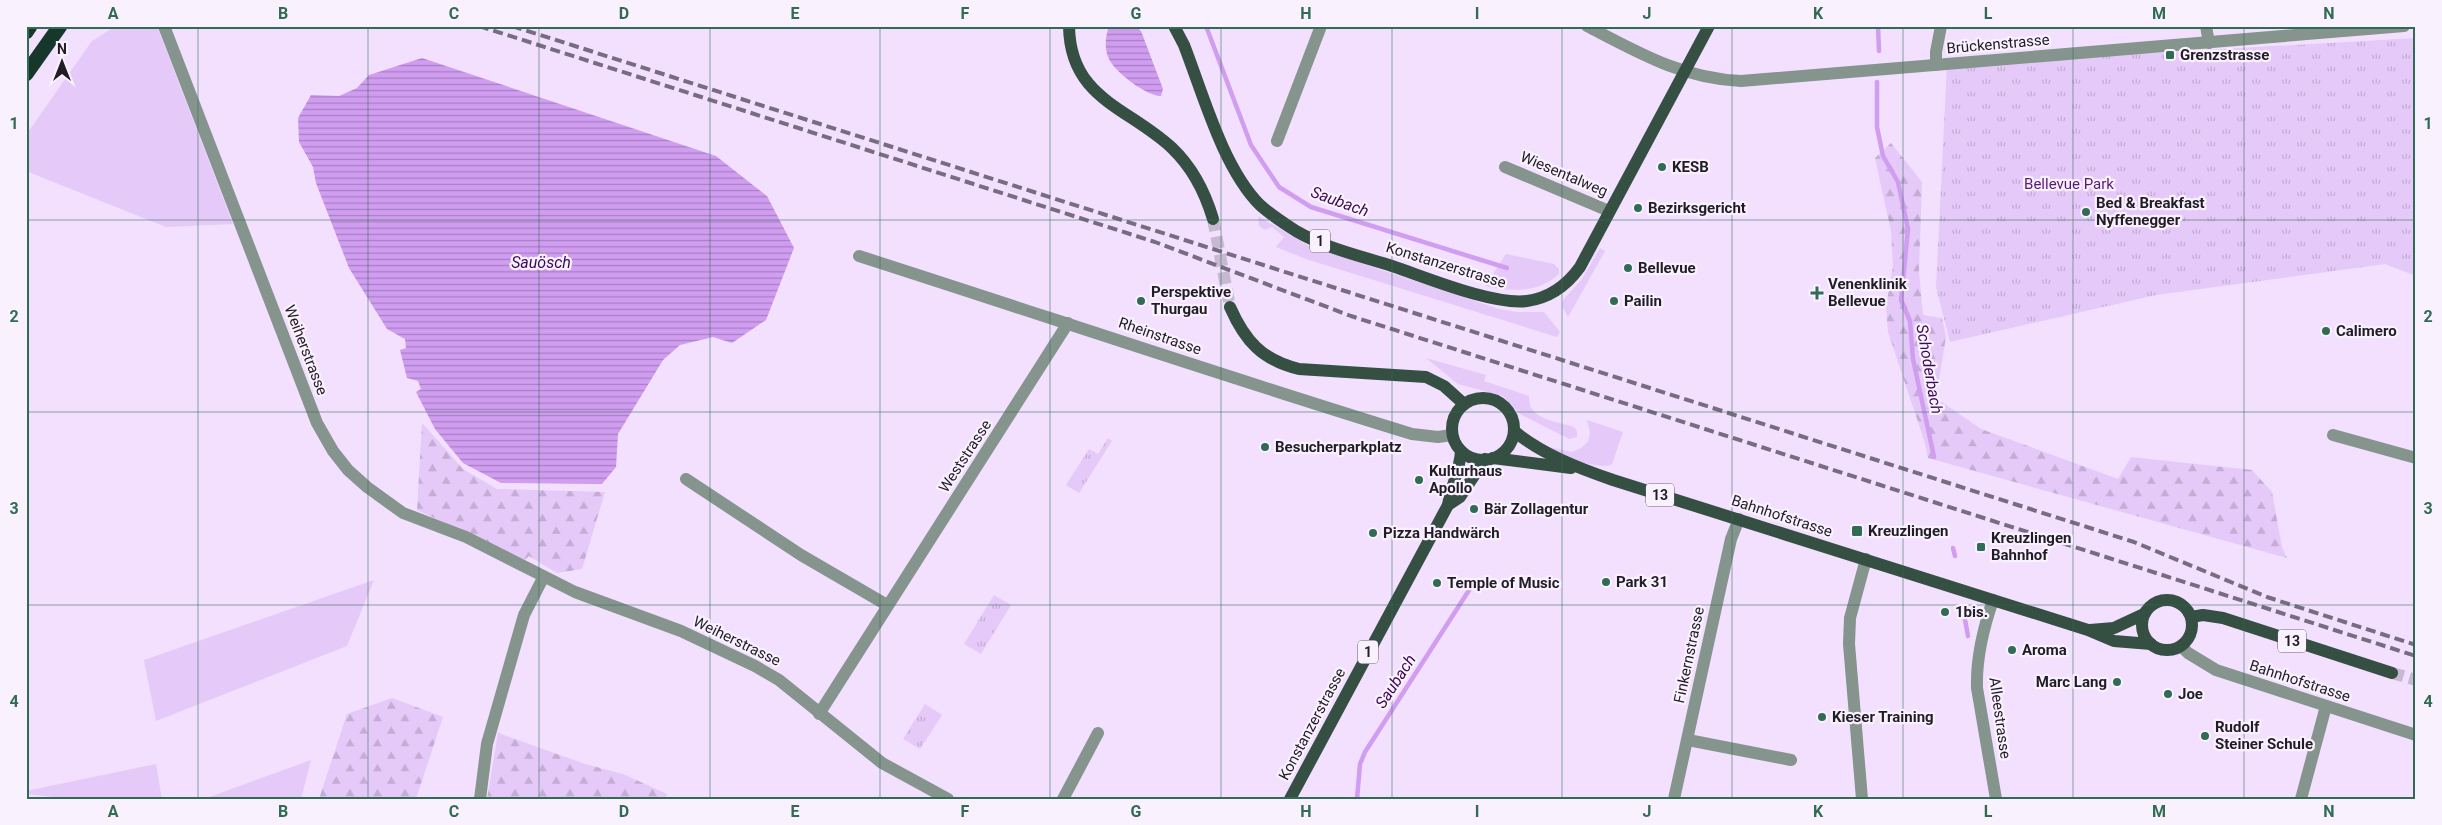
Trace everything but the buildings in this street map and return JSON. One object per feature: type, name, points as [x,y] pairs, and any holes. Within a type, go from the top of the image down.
[{"type":"highway","points":[[26,32],[30,26]]},
{"type":"highway","points":[[26,74],[60,26]]},
{"type":"main road","points":[[1069,26],[1073,57],[1090,88],[1104,101],[1171,147],[1197,178],[1208,200],[1213,220]]},
{"type":"main road","name":"Konstanzerstrasse","points":[[1174,26],[1184,45],[1236,174],[1260,205],[1297,232],[1337,248],[1478,294],[1501,300],[1526,301],[1547,296],[1574,276],[1710,26]]},
{"type":"main road","points":[[1230,306],[1239,327],[1250,342],[1265,356],[1282,365],[1299,369],[1426,377],[1444,386],[1464,404]]},
{"type":"main road","points":[[1481,398],[1498,402],[1510,415],[1514,431],[1509,445],[1489,459],[1472,458],[1462,451],[1452,435],[1454,418],[1464,404],[1481,398]]},
{"type":"main road","name":"Bahnhofstrasse","points":[[1514,431],[1531,445],[1581,469],[1866,560],[1991,606],[2088,630],[2114,641],[2151,644]]},
{"type":"main road","name":"Konstanzerstrasse","points":[[1290,799],[1448,505],[1450,493],[1460,465],[1462,451]]},
{"type":"main road","name":"Konstanzerstrasse","points":[[1448,505],[1460,497],[1489,459]]},
{"type":"main road","name":"Bahnhofstrasse","points":[[1489,459],[1581,469]]},
{"type":"main road","points":[[2164,600],[2180,604],[2190,617],[2190,633],[2181,646],[2166,650],[2151,644],[2143,631],[2144,614],[2156,602],[2164,600]]},
{"type":"main road","name":"Bahnhofstrasse","points":[[2088,630],[2114,628],[2144,614]]},
{"type":"main road","name":"13","points":[[2190,617],[2203,615],[2224,618],[2392,673]]},
{"type":"street","name":"Weiherstrasse","points":[[164,26],[317,423],[333,451],[367,487],[403,513],[466,537],[575,592],[681,631],[755,666],[779,680],[882,763],[948,799]]},
{"type":"street","points":[[1278,141],[1321,26]]},
{"type":"street","name":"Brückenstrasse","points":[[1587,26],[1655,62],[1722,80],[1741,81],[2404,26]]},
{"type":"street","points":[[1936,65],[1936,52],[1941,26]]},
{"type":"street","points":[[2206,26],[2209,43]]},
{"type":"street","name":"Wiesentalweg","points":[[1505,166],[1609,211]]},
{"type":"street","name":"Rheinstrasse","points":[[858,256],[1068,323],[1245,383],[1412,434],[1438,437],[1452,435]]},
{"type":"street","name":"Weststrasse","points":[[819,714],[1068,323]]},
{"type":"street","points":[[2333,435],[2416,458]]},
{"type":"street","points":[[686,479],[801,555],[887,606]]},
{"type":"street","name":"Finkernstrasse","points":[[1674,799],[1731,539],[1739,519]]},
{"type":"street","points":[[1862,799],[1851,663],[1850,618],[1866,560]]},
{"type":"street","points":[[480,799],[487,744],[524,615],[544,578]]},
{"type":"street","name":"Alleestrasse","points":[[1991,606],[1979,649],[1977,688],[1996,799]]},
{"type":"street","name":"Bahnhofstrasse","points":[[2181,646],[2188,653],[2216,670],[2416,735]]},
{"type":"street","points":[[2301,799],[2326,706]]},
{"type":"street","points":[[1063,799],[1098,733]]},
{"type":"street","points":[[1688,740],[1791,760]]},
{"type":"green space","points":[[116,26],[157,26],[233,224],[166,227],[26,171],[26,135],[92,41]]},
{"type":"green space","name":"Bellevue Park","points":[[2416,38],[2416,276],[2385,264],[2156,295],[1950,342],[1936,287],[1947,65]]},
{"type":"green space","points":[[1891,143],[1922,182],[1919,272],[1923,315],[1942,318],[1946,337],[1936,398],[1981,429],[2118,479],[2131,457],[2252,470],[2272,492],[2282,547],[2287,558],[1928,458],[1924,440],[1888,332],[1886,307],[1893,266],[1891,231],[1875,158]]},
{"type":"green space","points":[[1258,216],[1309,246],[1499,309],[1517,312],[1544,312],[1560,332],[1557,337],[1306,259],[1276,247],[1284,237],[1272,227],[1265,230],[1259,226]]},
{"type":"green space","points":[[1600,248],[1605,251],[1568,317],[1562,306],[1563,300],[1582,279]]},
{"type":"green space","points":[[1506,254],[1554,264],[1559,269],[1559,274],[1542,285],[1533,288],[1515,290],[1485,286]]},
{"type":"green space","points":[[1426,358],[1486,375],[1484,381],[1529,396],[1530,404],[1538,415],[1574,427],[1577,431],[1577,437],[1569,439],[1520,414],[1503,396],[1458,384]]},
{"type":"green space","points":[[1587,420],[1623,432],[1612,464],[1599,466],[1579,462],[1553,451],[1549,447],[1572,452],[1581,448],[1588,442],[1590,432]]},
{"type":"green space","points":[[422,423],[463,469],[497,489],[605,492],[582,569],[557,573],[529,556],[525,560],[417,510]]},
{"type":"green space","points":[[1108,438],[1112,441],[1079,493],[1066,485],[1089,449],[1098,454]]},
{"type":"green space","points":[[374,580],[347,646],[156,721],[144,660]]},
{"type":"green space","points":[[994,595],[1011,605],[981,654],[964,644]]},
{"type":"green space","points":[[392,698],[443,717],[416,799],[319,799],[347,714]]},
{"type":"green space","points":[[925,704],[942,715],[920,749],[903,739]]},
{"type":"green space","points":[[498,733],[585,764],[623,774],[667,794],[665,799],[487,799]]},
{"type":"green space","points":[[311,760],[301,799],[204,799]]},
{"type":"green space","points":[[156,764],[162,799],[71,799],[26,794],[26,791]]},
{"type":"water","points":[[1109,26],[1136,26],[1141,31],[1163,89],[1161,96],[1140,88],[1125,77],[1110,61],[1106,48]]},
{"type":"water","name":"Sauösch","points":[[422,58],[716,156],[767,196],[794,248],[766,320],[732,343],[713,337],[680,345],[663,360],[618,434],[616,467],[602,484],[501,483],[463,463],[435,429],[416,392],[421,389],[418,381],[407,378],[400,350],[406,348],[405,339],[387,329],[349,268],[316,183],[313,167],[299,142],[298,118],[311,95],[339,96],[357,88],[369,75]]},
{"type":"waterway","name":"Saubach","points":[[1206,26],[1251,145],[1279,187],[1311,207],[1507,268]]},
{"type":"waterway","name":"Schoderbach","points":[[1878,26],[1879,51]]},
{"type":"waterway","name":"Schoderbach","points":[[1877,82],[1877,127],[1883,156],[1898,182],[1908,229],[1901,300],[1910,321],[1913,359],[1934,457]]},
{"type":"waterway","name":"Schoderbach","points":[[1953,548],[1955,556]]},
{"type":"waterway","name":"Saubach","points":[[1357,799],[1360,764],[1365,752],[1473,584]]},
{"type":"waterway","name":"Schoderbach","points":[[1964,614],[1968,636]]},
{"type":"tunnel","points":[[1213,219],[1230,307]]},
{"type":"tunnel","points":[[2392,673],[2416,680]]},
{"type":"railway","points":[[479,26],[1155,242],[1351,316],[2416,656]]},
{"type":"railway","points":[[512,26],[2134,542],[2267,597],[2416,645]]},
{"type":"place","name":"Grenzstrasse","points":[[2170,55]]},
{"type":"place","name":"KESB","points":[[1662,167]]},
{"type":"place","name":"Bezirksgericht","points":[[1638,208]]},
{"type":"place","name":"Bed & Breakfast Nyffenegger","points":[[2086,212]]},
{"type":"place","name":"Bellevue","points":[[1628,268]]},
{"type":"place","name":"Venenklinik Bellevue","points":[[1817,293]]},
{"type":"place","name":"Perspektive Thurgau","points":[[1141,301]]},
{"type":"place","name":"Pailin","points":[[1614,301]]},
{"type":"place","name":"Calimero","points":[[2326,331]]},
{"type":"place","name":"Besucherparkplatz","points":[[1265,447]]},
{"type":"place","name":"Kulturhaus Apollo","points":[[1419,480]]},
{"type":"place","name":"Bär Zollagentur","points":[[1474,509]]},
{"type":"place","name":"Kreuzlingen","points":[[1857,531]]},
{"type":"place","name":"Pizza Handwärch","points":[[1373,533]]},
{"type":"place","name":"Kreuzlingen Bahnhof","points":[[1981,547]]},
{"type":"place","name":"Park 31","points":[[1606,582]]},
{"type":"place","name":"Temple of Music","points":[[1437,583]]},
{"type":"place","name":"1bis.","points":[[1945,612]]},
{"type":"place","name":"Aroma","points":[[2012,650]]},
{"type":"place","name":"Marc Lang","points":[[2117,682]]},
{"type":"place","name":"Joe","points":[[2168,694]]},
{"type":"place","name":"Kieser Training","points":[[1822,717]]},
{"type":"place","name":"Rudolf Steiner Schule","points":[[2205,736]]}]
